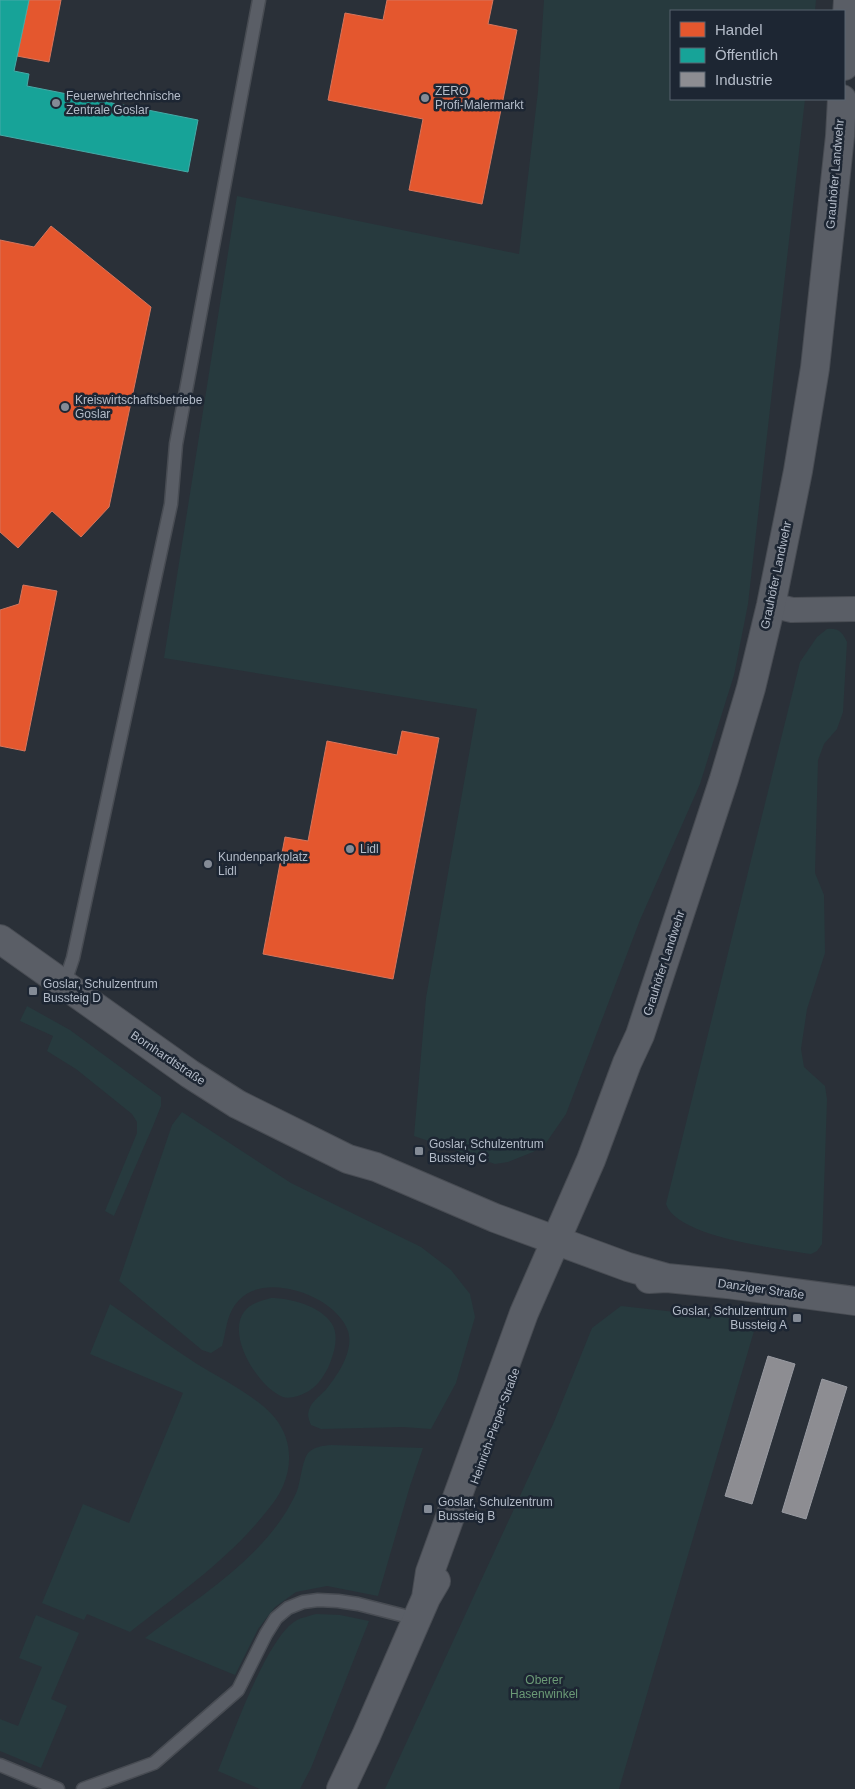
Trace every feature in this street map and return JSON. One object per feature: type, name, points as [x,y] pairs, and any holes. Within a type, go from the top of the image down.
[{"type":"street","points":[[845,50],[848,0]]},
{"type":"street","name":"Grauhöfer Landwehr","points":[[560,1247],[627,1063],[640,1036],[724,779],[751,688],[771,605],[798,471],[816,368],[840,136],[842,100]]},
{"type":"street","points":[[771,605],[792,610],[855,609]]},
{"type":"street","name":"Bornhardtstraße","points":[[0,938],[64,986],[190,1074],[237,1104],[348,1159],[376,1166],[560,1247]]},
{"type":"street","name":"Danziger Straße","points":[[560,1247],[625,1275],[644,1279],[667,1278],[727,1284],[855,1301]]},
{"type":"street","name":"Heinrich-Pieper-Straße","points":[[341,1789],[422,1608],[441,1573],[560,1247]]},
{"type":"lane","points":[[64,986],[73,958],[172,504],[176,444],[259,0]]},
{"type":"lane","points":[[83,1789],[154,1763],[238,1690],[266,1634],[276,1618],[288,1608],[303,1602],[328,1600],[422,1608]]},
{"type":"lane","points":[[0,1765],[58,1789]]},
{"type":"green space","points":[[544,0],[816,0],[815,10],[670,10],[670,100],[805,100],[748,604],[734,675],[700,784],[640,920],[566,1114],[546,1143],[533,1152],[508,1162],[495,1164],[414,1136],[426,998],[477,709],[164,658],[237,196],[519,254],[538,91]]},
{"type":"green space","points":[[827,629],[840,631],[847,642],[843,712],[837,729],[824,744],[818,760],[815,873],[824,895],[825,953],[807,1009],[801,1049],[804,1067],[825,1086],[827,1099],[822,1244],[817,1251],[811,1254],[754,1245],[708,1233],[689,1225],[674,1215],[666,1204],[800,662],[817,637]]},
{"type":"green space","points":[[27,1006],[70,1030],[161,1097],[161,1106],[114,1216],[105,1211],[137,1133],[137,1122],[132,1114],[76,1069],[47,1051],[53,1036],[20,1021]]},
{"type":"green space","points":[[182,1112],[291,1183],[421,1247],[451,1270],[470,1294],[475,1317],[456,1383],[431,1429],[403,1427],[321,1429],[311,1425],[308,1416],[310,1406],[337,1375],[349,1346],[348,1331],[341,1318],[330,1307],[315,1298],[299,1291],[282,1288],[266,1288],[251,1292],[235,1305],[229,1316],[222,1346],[211,1353],[202,1350],[119,1281],[172,1125]]},
{"type":"green space","points":[[271,1298],[296,1301],[313,1308],[327,1318],[334,1329],[335,1346],[326,1372],[312,1389],[294,1397],[283,1397],[264,1383],[255,1372],[242,1347],[239,1334],[240,1322],[244,1312],[253,1304]]},
{"type":"green space","points":[[110,1304],[268,1410],[280,1426],[289,1451],[288,1468],[283,1486],[262,1517],[248,1533],[216,1564],[130,1632],[87,1614],[84,1620],[42,1603],[83,1504],[129,1523],[183,1393],[90,1354]]},
{"type":"green space","name":"Oberer Hasenwinkel","points":[[621,1306],[757,1321],[619,1789],[385,1789],[554,1422],[592,1328]]},
{"type":"green space","points":[[331,1445],[423,1448],[378,1596],[327,1586],[296,1592],[275,1607],[258,1629],[235,1675],[145,1638],[222,1581],[257,1549],[292,1502],[309,1452]]},
{"type":"green space","points":[[316,1614],[340,1615],[369,1621],[311,1768],[300,1789],[260,1789],[218,1771],[241,1712],[274,1646],[286,1630],[297,1620]]},
{"type":"green space","points":[[36,1615],[79,1633],[51,1699],[67,1706],[41,1768],[0,1751],[0,1719],[18,1726],[42,1667],[19,1658]]},
{"type":"building: Handel","points":[[29,0],[61,0],[49,62],[17,56]]},
{"type":"building: Handel","points":[[387,0],[493,0],[488,24],[517,30],[482,204],[409,190],[423,119],[328,100],[345,13],[383,20]]},
{"type":"building: Handel","name":"Kreiswirtschaftsbetriebe Goslar","points":[[51,226],[151,307],[109,507],[81,537],[52,511],[18,548],[0,532],[0,240],[34,247]]},
{"type":"building: Handel","points":[[23,585],[57,591],[25,751],[0,746],[0,610],[19,604]]},
{"type":"building: Handel","name":"Lidl","points":[[402,731],[439,738],[393,979],[263,954],[285,837],[308,841],[327,741],[397,755]]},
{"type":"building: Öffentlich","name":"Feuerwehrtechnische Zentrale Goslar","points":[[0,0],[29,0],[14,71],[29,74],[27,86],[198,120],[188,172],[0,135]]},
{"type":"building: Industrie","points":[[768,1356],[795,1364],[752,1504],[725,1496]]},
{"type":"building: Industrie","points":[[822,1379],[847,1387],[806,1519],[782,1512]]},
{"type":"place","name":"ZERO Profi-Malermarkt","points":[[425,98]]},
{"type":"place","name":"Feuerwehrtechnische Zentrale Goslar","points":[[56,103]]},
{"type":"place","name":"Kreiswirtschaftsbetriebe Goslar","points":[[65,407]]},
{"type":"place","name":"Lidl","points":[[350,849]]},
{"type":"place","name":"Kundenparkplatz Lidl","points":[[208,864]]},
{"type":"place","name":"Goslar, Schulzentrum Bussteig D","points":[[33,991]]},
{"type":"place","name":"Goslar, Schulzentrum Bussteig C","points":[[419,1151]]},
{"type":"place","name":"Goslar, Schulzentrum Bussteig A","points":[[797,1318]]},
{"type":"place","name":"Goslar, Schulzentrum Bussteig B","points":[[428,1509]]}]
